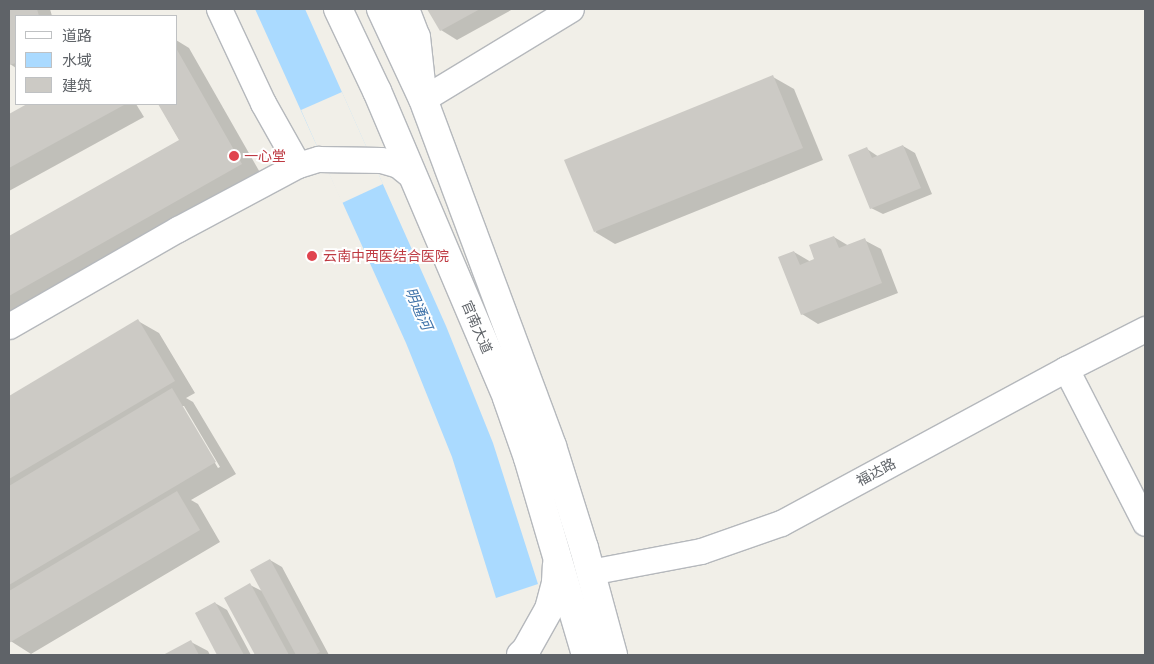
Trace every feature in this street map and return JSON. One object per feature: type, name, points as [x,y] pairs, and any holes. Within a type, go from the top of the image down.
[{"type":"main road","name":"官南大道","points":[[338,9],[413,177],[507,398],[558,556],[586,655]]},
{"type":"main road","name":"官南大道","points":[[380,9],[422,98],[552,446],[613,655]]},
{"type":"main road","points":[[405,9],[416,36],[422,98]]},
{"type":"main road","points":[[522,655],[548,609],[556,582],[558,556]]},
{"type":"street","points":[[219,9],[263,103],[308,162]]},
{"type":"street","points":[[422,98],[571,9]]},
{"type":"street","points":[[9,326],[178,229],[308,162],[381,160],[398,165],[413,177]]},
{"type":"street","name":"福达路","points":[[590,572],[701,551],[781,522],[1066,369],[1145,329]]},
{"type":"street","points":[[1066,369],[1145,523]]},
{"type":"water","name":"明通河","points":[[255,9],[305,9],[446,326],[493,443],[538,584],[496,598],[452,457],[406,343]]},
{"type":"pier","points":[[342,92],[383,184],[342,203],[301,110]]},
{"type":"building","points":[[9,9],[37,9],[39,15],[15,15],[15,63],[9,65]]},
{"type":"building","points":[[427,9],[480,9],[440,31]]},
{"type":"building","points":[[178,52],[242,164],[9,296],[9,236],[179,140],[159,105],[178,105]]},
{"type":"building","points":[[773,75],[803,148],[594,232],[564,160]]},
{"type":"building","points":[[25,105],[124,105],[9,168],[9,114]]},
{"type":"building","points":[[903,145],[921,188],[870,209],[848,155],[867,147],[872,158]]},
{"type":"building","points":[[834,236],[839,248],[865,238],[882,283],[801,315],[778,257],[794,251],[800,265],[814,259],[809,245]]},
{"type":"building","points":[[138,319],[175,381],[9,479],[9,396]]},
{"type":"building","points":[[172,388],[216,462],[9,585],[9,486]]},
{"type":"building","points":[[177,491],[200,530],[9,643],[9,591]]},
{"type":"building","points":[[270,559],[320,652],[314,655],[296,655],[250,570]]},
{"type":"building","points":[[250,583],[289,655],[255,655],[224,598]]},
{"type":"building","points":[[215,602],[244,655],[217,655],[195,613]]},
{"type":"building","points":[[191,640],[199,655],[163,655]]},
{"type":"place","name":"一心堂","points":[[234,156]]},
{"type":"place","name":"云南中西医结合医院","points":[[312,256]]}]
